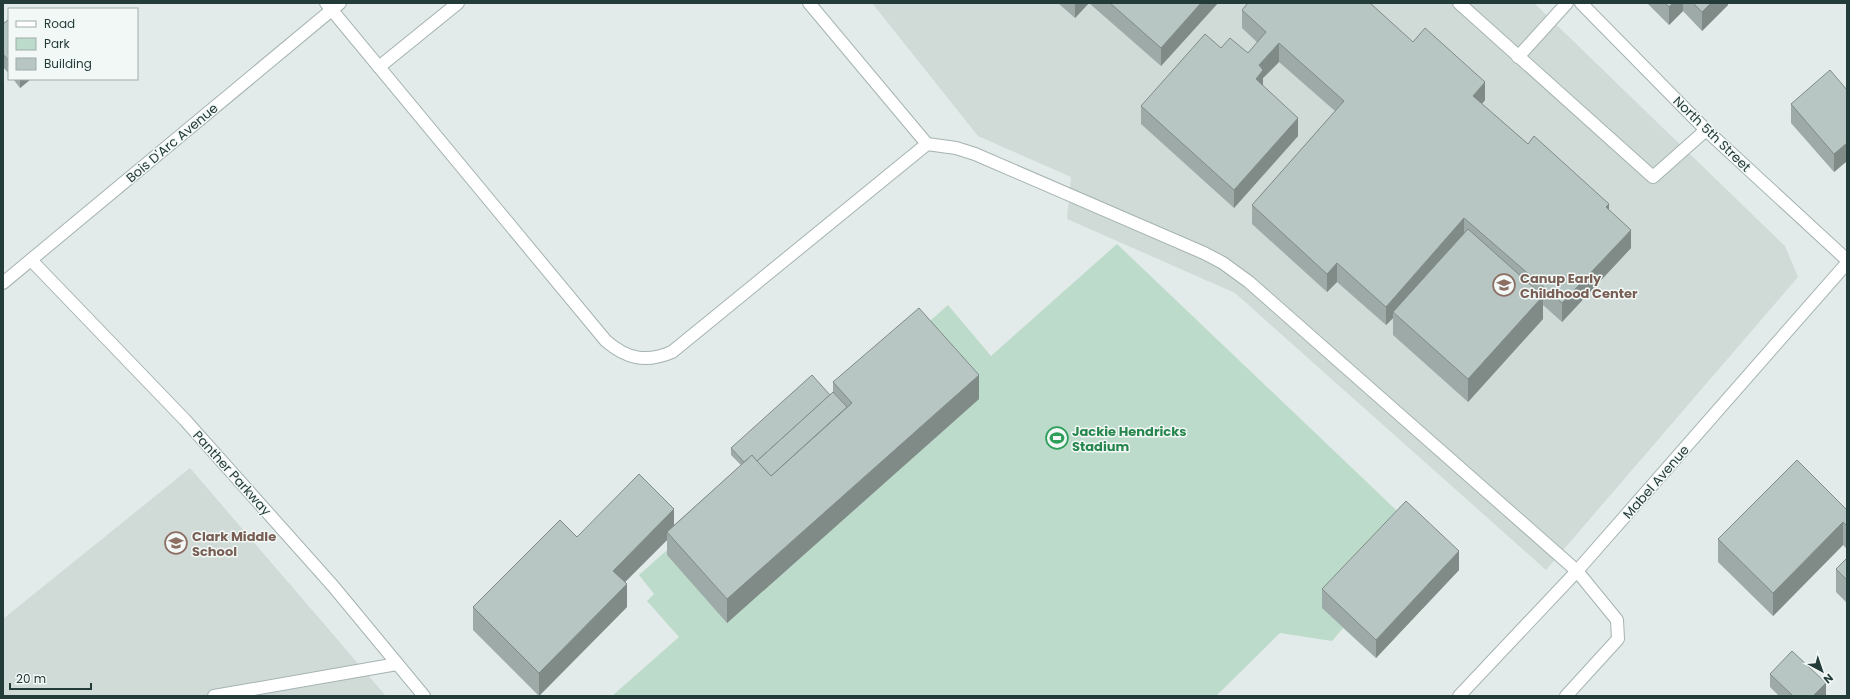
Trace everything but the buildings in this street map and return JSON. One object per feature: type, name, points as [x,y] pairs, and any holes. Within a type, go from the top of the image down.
[{"type":"street","points":[[379,67],[458,3]]},
{"type":"street","points":[[809,3],[927,144],[956,148],[975,154],[1180,242],[1223,264],[1249,282],[1578,571],[1617,620],[1618,639],[1566,696]]},
{"type":"street","points":[[1518,57],[1567,3]]},
{"type":"street","name":"North 5th Street","points":[[1581,3],[1706,130],[1847,260]]},
{"type":"street","points":[[332,5],[379,67],[606,341],[619,352],[636,358],[649,359],[672,352],[927,144]]},
{"type":"street","name":"Bois D'Arc Avenue","points":[[3,283],[332,5]]},
{"type":"street","points":[[1463,5],[1518,57],[1653,177],[1706,130]]},
{"type":"street","name":"Panther Parkway","points":[[31,260],[185,420],[333,586],[424,696]]},
{"type":"street","name":"Mabel Avenue","points":[[1459,696],[1578,571],[1847,263]]},
{"type":"street","points":[[214,696],[397,664]]},
{"type":"shaded area","name":"Canup Early Childhood Center","points":[[872,3],[1534,3],[1785,246],[1798,277],[1546,570],[1235,293],[1067,219],[1071,177],[978,136]]},
{"type":"shaded area","name":"Clark Middle School","points":[[190,468],[386,696],[3,696],[3,619]]},
{"type":"green space","name":"Jackie Hendricks Stadium","points":[[1117,244],[1459,570],[1376,658],[1343,628],[1332,641],[1280,633],[1216,696],[612,696],[679,637],[647,601],[654,594],[639,575],[919,327],[921,329],[948,305],[991,356]]},
{"type":"place","name":"Canup Early Childhood Center","points":[[1504,285]]},
{"type":"place","name":"Jackie Hendricks Stadium","points":[[1057,438]]},
{"type":"place","name":"Clark Middle School","points":[[176,543]]}]
